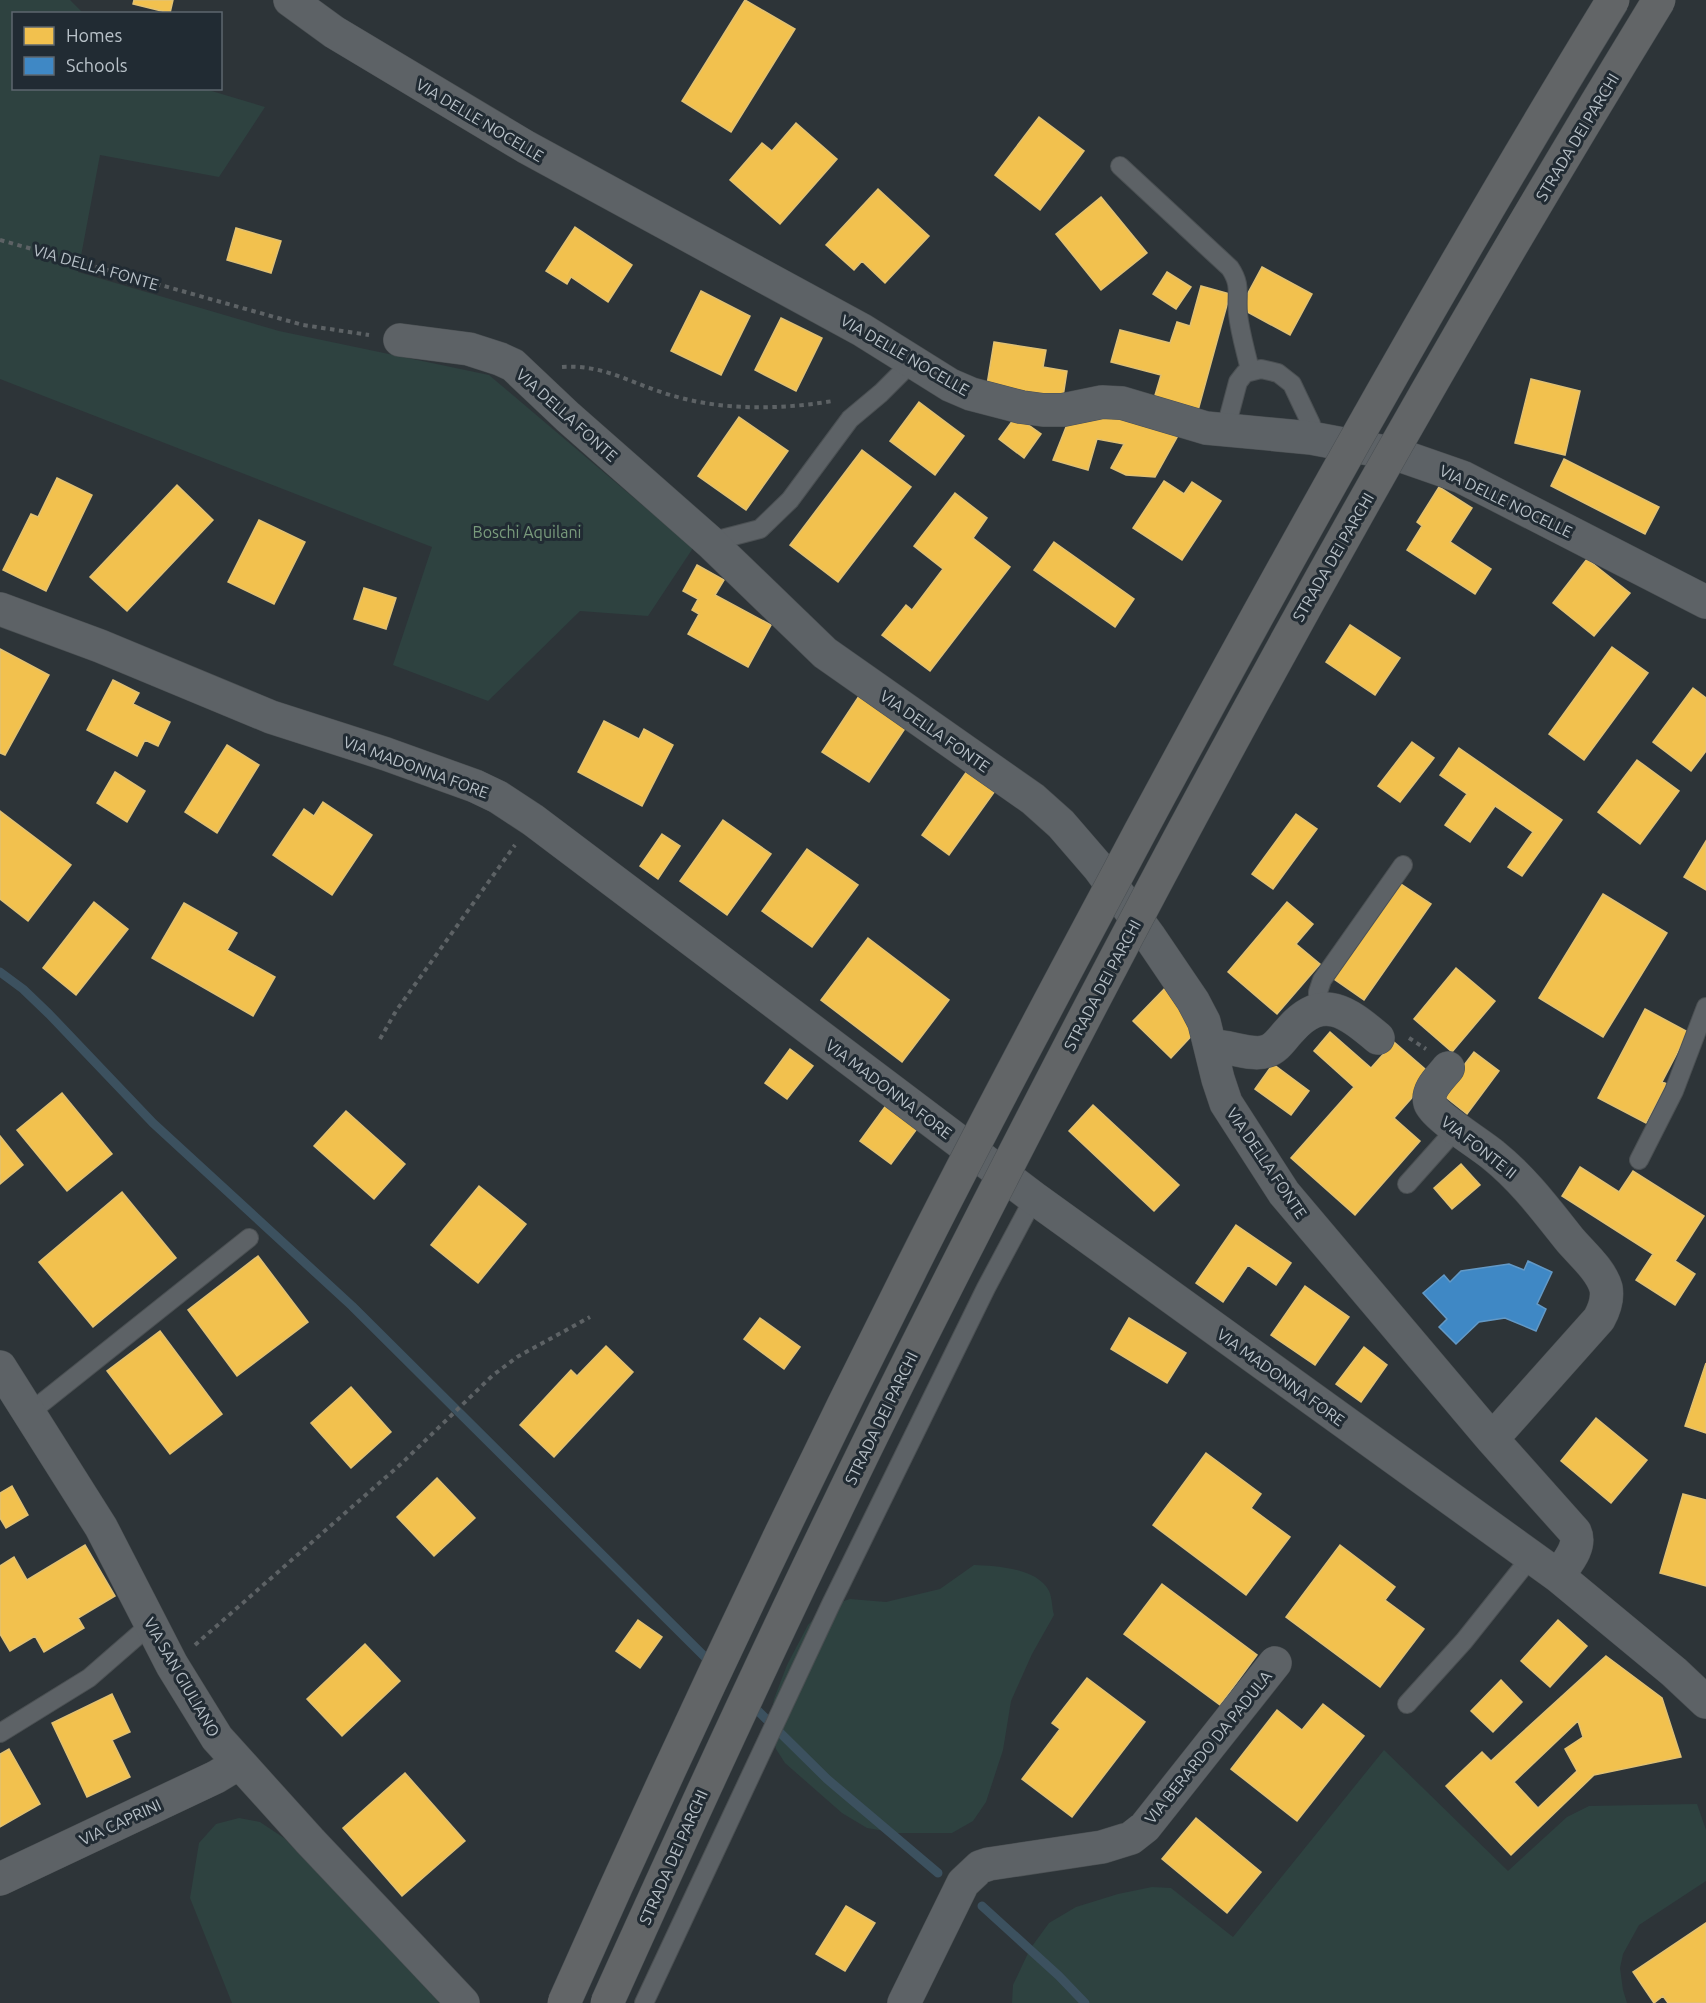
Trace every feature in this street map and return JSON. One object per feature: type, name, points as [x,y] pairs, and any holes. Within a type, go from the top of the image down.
[{"type":"highway","points":[[564,2003],[695,1716],[801,1492],[911,1269],[1061,980],[1251,626],[1387,382],[1613,0]]},
{"type":"highway","name":"STRADA DEI PARCHI","points":[[607,2003],[731,1730],[834,1513],[941,1296],[1108,971],[1283,644],[1425,395],[1659,0]]},
{"type":"street","name":"VIA DELLE NOCELLE","points":[[290,0],[334,32],[526,147],[862,330],[960,390],[1021,407],[1054,410],[1102,402],[1122,403],[1183,422],[1226,431],[1313,439],[1396,454],[1448,471],[1706,602]]},
{"type":"street","name":"VIA DELLA FONTE","points":[[400,340],[469,350],[500,359],[513,366],[710,542],[841,666],[1047,810],[1099,868],[1165,958],[1202,1017],[1226,1103],[1284,1193],[1492,1439],[1576,1534],[1577,1542],[1574,1550],[1558,1576]]},
{"type":"street","name":"VIA MADONNA FORE","points":[[0,609],[91,642],[271,717],[417,765],[498,797],[533,820],[1034,1198],[1558,1576],[1704,1696]]},
{"type":"street","points":[[1211,1046],[1265,1052],[1275,1047],[1303,1017],[1318,1010],[1333,1009],[1344,1013],[1378,1038]]},
{"type":"street","name":"VIA FONTE II","points":[[1448,1068],[1431,1090],[1429,1098],[1436,1113],[1496,1157],[1527,1185],[1597,1272],[1606,1288],[1606,1304],[1599,1319],[1492,1439]]},
{"type":"street","name":"VIA SAN GIULIANO","points":[[0,1367],[101,1527],[172,1665],[207,1724],[238,1763],[463,2003]]},
{"type":"street","name":"VIA BERARDO DA PADULA","points":[[904,2003],[963,1883],[972,1873],[988,1864],[1102,1847],[1131,1838],[1145,1827],[1275,1663]]},
{"type":"street","name":"VIA CAPRINI","points":[[0,1879],[216,1777],[238,1763]]},
{"type":"lane","points":[[1120,166],[1235,275],[1239,290],[1238,315],[1250,370]]},
{"type":"lane","points":[[710,542],[760,529],[790,500],[850,419],[881,393],[913,361]]},
{"type":"lane","points":[[1226,431],[1238,382],[1245,373],[1250,370],[1273,371],[1292,384],[1311,424],[1313,439]]},
{"type":"lane","points":[[1318,1010],[1318,992],[1322,980],[1403,865]]},
{"type":"lane","points":[[1639,1160],[1674,1091],[1706,1007]]},
{"type":"lane","points":[[1407,1184],[1456,1128]]},
{"type":"lane","points":[[644,2003],[836,1593],[981,1299],[1034,1198]]},
{"type":"lane","points":[[28,1414],[249,1238]]},
{"type":"lane","points":[[1407,1704],[1464,1641],[1531,1557]]},
{"type":"lane","points":[[0,1733],[89,1678],[151,1624]]},
{"type":"path","name":"VIA DELLA FONTE","points":[[0,240],[303,325],[400,340]]},
{"type":"path","points":[[520,373],[566,367],[608,371],[665,393],[711,404],[748,407],[801,406],[836,400]]},
{"type":"path","points":[[380,1039],[396,1011],[533,820]]},
{"type":"path","points":[[1378,1038],[1391,1033],[1401,1034],[1423,1047],[1448,1068]]},
{"type":"path","points":[[172,1665],[372,1491],[505,1365],[590,1317]]},
{"type":"green space","name":"Boschi Aquilani","points":[[0,0],[70,0],[82,12],[12,12],[12,90],[208,90],[265,107],[219,177],[100,155],[78,272],[279,331],[489,375],[693,548],[648,616],[580,611],[488,701],[393,665],[432,547],[0,379]]},
{"type":"green space","points":[[974,1565],[1016,1570],[1035,1577],[1049,1591],[1054,1615],[1032,1654],[1011,1701],[1003,1750],[986,1802],[973,1821],[952,1833],[897,1833],[867,1828],[842,1813],[785,1763],[776,1749],[771,1715],[774,1699],[787,1665],[808,1625],[826,1607],[850,1599],[886,1602],[940,1589]]},
{"type":"green space","points":[[1384,1750],[1508,1871],[1567,1817],[1589,1806],[1697,1804],[1706,1830],[1706,1881],[1639,1925],[1623,1954],[1620,1968],[1627,2003],[1012,2003],[1013,1985],[1030,1949],[1049,1923],[1076,1907],[1118,1894],[1152,1887],[1171,1888],[1233,1937]]},
{"type":"green space","points":[[239,1818],[260,1822],[284,1838],[444,2003],[232,2003],[190,1898],[199,1843],[216,1824]]},
{"type":"building: Homes","points":[[134,0],[173,0],[170,12],[133,4]]},
{"type":"building: Homes","points":[[745,0],[795,29],[731,132],[682,101]]},
{"type":"building: Homes","points":[[1039,117],[1084,151],[1040,210],[995,175]]},
{"type":"building: Homes","points":[[796,123],[837,159],[780,224],[730,180],[762,143],[772,151]]},
{"type":"building: Homes","points":[[878,189],[929,236],[885,283],[862,261],[854,270],[826,245]]},
{"type":"building: Homes","points":[[1101,197],[1147,253],[1101,290],[1056,234]]},
{"type":"building: Homes","points":[[575,227],[632,265],[608,302],[571,277],[567,284],[546,271]]},
{"type":"building: Homes","points":[[236,228],[281,241],[271,273],[227,260]]},
{"type":"building: Homes","points":[[1262,267],[1312,294],[1290,335],[1240,308]]},
{"type":"building: Homes","points":[[1167,272],[1191,287],[1176,309],[1153,294]]},
{"type":"building: Homes","points":[[1201,286],[1230,294],[1197,414],[1153,402],[1161,375],[1111,362],[1120,330],[1170,343],[1177,322],[1190,326]]},
{"type":"building: Homes","points":[[701,291],[750,316],[721,375],[671,351]]},
{"type":"building: Homes","points":[[781,318],[822,338],[796,391],[755,370]]},
{"type":"building: Homes","points":[[994,342],[1046,350],[1043,367],[1067,371],[1062,403],[986,391]]},
{"type":"building: Homes","points":[[1531,379],[1580,391],[1565,455],[1515,443]]},
{"type":"building: Homes","points":[[919,402],[964,436],[935,475],[890,441]]},
{"type":"building: Homes","points":[[1102,408],[1180,432],[1155,477],[1126,475],[1111,468],[1124,444],[1097,439],[1088,470],[1053,460],[1068,422]]},
{"type":"building: Homes","points":[[1016,416],[1041,434],[1024,458],[999,439]]},
{"type":"building: Homes","points":[[739,417],[788,451],[746,510],[698,476]]},
{"type":"building: Homes","points":[[862,450],[911,487],[838,582],[790,545]]},
{"type":"building: Homes","points":[[1564,459],[1659,507],[1645,534],[1551,486]]},
{"type":"building: Homes","points":[[57,478],[92,495],[46,591],[3,570],[31,514],[38,517]]},
{"type":"building: Homes","points":[[1164,481],[1184,494],[1192,482],[1221,501],[1182,560],[1133,528]]},
{"type":"building: Homes","points":[[177,485],[213,520],[127,611],[90,577]]},
{"type":"building: Homes","points":[[1439,487],[1472,508],[1450,542],[1491,569],[1475,594],[1407,550],[1422,526],[1417,522]]},
{"type":"building: Homes","points":[[955,493],[987,518],[973,538],[1010,567],[930,671],[882,635],[906,605],[912,610],[943,569],[914,546]]},
{"type":"building: Homes","points":[[259,520],[305,542],[274,604],[228,582]]},
{"type":"building: Homes","points":[[1054,542],[1134,599],[1115,627],[1034,570]]},
{"type":"building: Homes","points":[[1587,559],[1630,593],[1594,636],[1553,603]]},
{"type":"building: Homes","points":[[697,565],[724,580],[715,595],[771,625],[748,667],[688,634],[699,614],[692,610],[698,599],[683,591]]},
{"type":"building: Homes","points":[[364,588],[396,598],[386,629],[354,619]]},
{"type":"building: Homes","points":[[1350,625],[1400,658],[1375,695],[1326,662]]},
{"type":"building: Homes","points":[[1612,647],[1648,673],[1584,760],[1549,734]]},
{"type":"building: Homes","points":[[0,649],[49,675],[5,755],[0,753]]},
{"type":"building: Homes","points":[[113,680],[139,693],[133,704],[170,722],[158,746],[145,740],[137,756],[87,730]]},
{"type":"building: Homes","points":[[1693,688],[1706,698],[1706,751],[1691,771],[1653,742]]},
{"type":"building: Homes","points":[[861,693],[908,724],[869,782],[822,752]]},
{"type":"building: Homes","points":[[604,721],[639,739],[644,729],[673,745],[642,806],[578,772]]},
{"type":"building: Homes","points":[[1412,742],[1434,758],[1400,802],[1378,786]]},
{"type":"building: Homes","points":[[227,745],[259,765],[217,833],[185,812]]},
{"type":"building: Homes","points":[[1459,748],[1562,820],[1522,876],[1508,867],[1533,832],[1495,806],[1470,842],[1445,825],[1467,794],[1440,775]]},
{"type":"building: Homes","points":[[1637,760],[1679,791],[1640,844],[1598,812]]},
{"type":"building: Homes","points":[[972,764],[1000,784],[949,855],[922,835]]},
{"type":"building: Homes","points":[[115,772],[145,791],[127,822],[97,803]]},
{"type":"building: Homes","points":[[323,802],[372,835],[332,895],[273,855],[304,809],[314,816]]},
{"type":"building: Homes","points":[[0,811],[71,865],[28,921],[0,899]]},
{"type":"building: Homes","points":[[1296,814],[1317,829],[1273,889],[1252,874]]},
{"type":"building: Homes","points":[[723,820],[771,854],[727,915],[680,881]]},
{"type":"building: Homes","points":[[662,834],[680,846],[658,879],[640,866]]},
{"type":"building: Homes","points":[[1706,841],[1706,890],[1684,877]]},
{"type":"building: Homes","points":[[807,849],[858,885],[812,947],[762,911]]},
{"type":"building: Homes","points":[[1401,884],[1431,904],[1364,1000],[1334,979]]},
{"type":"building: Homes","points":[[1603,894],[1667,933],[1603,1037],[1539,998]]},
{"type":"building: Homes","points":[[94,902],[128,929],[76,995],[43,968]]},
{"type":"building: Homes","points":[[1287,902],[1313,924],[1296,944],[1320,964],[1277,1014],[1228,972]]},
{"type":"building: Homes","points":[[184,903],[237,933],[227,950],[275,977],[253,1016],[152,958]]},
{"type":"building: Homes","points":[[868,938],[949,1000],[902,1062],[821,1000]]},
{"type":"building: Homes","points":[[1456,968],[1495,1001],[1452,1052],[1414,1019]]},
{"type":"building: Homes","points":[[1171,982],[1199,1028],[1171,1058],[1133,1021]]},
{"type":"building: Homes","points":[[1645,1009],[1688,1032],[1662,1082],[1667,1084],[1646,1123],[1598,1098]]},
{"type":"building: Homes","points":[[1330,1032],[1371,1068],[1394,1042],[1432,1075],[1394,1118],[1420,1141],[1355,1215],[1291,1158],[1354,1087],[1314,1051]]},
{"type":"building: Homes","points":[[790,1049],[813,1066],[787,1099],[765,1083]]},
{"type":"building: Homes","points":[[1474,1052],[1499,1071],[1467,1114],[1442,1094]]},
{"type":"building: Homes","points":[[1273,1064],[1309,1091],[1291,1115],[1255,1089]]},
{"type":"building: Homes","points":[[62,1093],[112,1154],[67,1191],[17,1130]]},
{"type":"building: Homes","points":[[887,1104],[919,1126],[891,1164],[860,1141]]},
{"type":"building: Homes","points":[[1093,1105],[1179,1185],[1154,1211],[1069,1131]]},
{"type":"building: Homes","points":[[346,1111],[405,1164],[374,1199],[314,1146]]},
{"type":"building: Homes","points":[[0,1136],[23,1165],[0,1184]]},
{"type":"building: Homes","points":[[1461,1164],[1480,1185],[1452,1209],[1434,1188]]},
{"type":"building: Homes","points":[[1580,1167],[1619,1192],[1633,1171],[1704,1216],[1675,1261],[1695,1274],[1675,1305],[1636,1280],[1653,1254],[1562,1196]]},
{"type":"building: Homes","points":[[479,1186],[526,1224],[478,1283],[431,1245]]},
{"type":"building: Homes","points":[[122,1192],[176,1258],[93,1327],[39,1262]]},
{"type":"building: Homes","points":[[1236,1225],[1291,1263],[1276,1285],[1248,1265],[1223,1302],[1196,1283]]},
{"type":"building: Homes","points":[[258,1256],[308,1322],[237,1376],[188,1310]]},
{"type":"building: Homes","points":[[1305,1286],[1349,1317],[1315,1365],[1271,1335]]},
{"type":"building: Homes","points":[[760,1318],[800,1347],[784,1369],[744,1339]]},
{"type":"building: Homes","points":[[1129,1318],[1186,1353],[1167,1383],[1111,1349]]},
{"type":"building: Homes","points":[[160,1331],[222,1414],[170,1454],[107,1371]]},
{"type":"building: Homes","points":[[606,1346],[633,1372],[554,1457],[520,1425],[571,1370],[577,1376]]},
{"type":"building: Homes","points":[[1364,1347],[1387,1365],[1361,1402],[1336,1384]]},
{"type":"building: Homes","points":[[1706,1363],[1706,1433],[1685,1426]]},
{"type":"building: Homes","points":[[351,1387],[391,1432],[351,1468],[311,1423]]},
{"type":"building: Homes","points":[[1596,1418],[1647,1460],[1611,1503],[1561,1461]]},
{"type":"building: Homes","points":[[1206,1453],[1261,1494],[1251,1508],[1290,1537],[1246,1595],[1153,1525]]},
{"type":"building: Homes","points":[[437,1478],[475,1518],[434,1556],[397,1517]]},
{"type":"building: Homes","points":[[12,1486],[28,1515],[6,1528],[0,1518],[0,1493]]},
{"type":"building: Homes","points":[[1683,1494],[1706,1500],[1706,1586],[1660,1573]]},
{"type":"building: Homes","points":[[85,1545],[115,1596],[78,1618],[84,1628],[44,1652],[35,1636],[10,1651],[0,1634],[0,1566],[14,1557],[27,1580]]},
{"type":"building: Homes","points":[[1340,1545],[1395,1587],[1385,1600],[1424,1629],[1380,1687],[1286,1617]]},
{"type":"building: Homes","points":[[1162,1584],[1257,1655],[1220,1705],[1124,1634]]},
{"type":"building: Homes","points":[[638,1620],[662,1637],[640,1668],[616,1651]]},
{"type":"building: Homes","points":[[1558,1620],[1587,1646],[1550,1687],[1521,1661]]},
{"type":"building: Homes","points":[[365,1644],[400,1681],[342,1736],[307,1699]]},
{"type":"building: Homes","points":[[1606,1656],[1662,1698],[1681,1757],[1594,1775],[1511,1855],[1446,1786],[1482,1752],[1491,1761]],"holes":[[[1578,1721],[1583,1737],[1565,1749],[1577,1771],[1538,1808],[1514,1782]]]},
{"type":"building: Homes","points":[[1087,1678],[1145,1722],[1072,1817],[1022,1779],[1060,1729],[1052,1723]]},
{"type":"building: Homes","points":[[1501,1680],[1522,1702],[1493,1732],[1471,1711]]},
{"type":"building: Homes","points":[[112,1694],[130,1732],[112,1740],[130,1777],[87,1797],[52,1723]]},
{"type":"building: Homes","points":[[1323,1704],[1364,1736],[1297,1821],[1231,1769],[1277,1710],[1302,1730]]},
{"type":"building: Homes","points":[[9,1749],[40,1804],[0,1827],[0,1754]]},
{"type":"building: Homes","points":[[405,1773],[465,1841],[402,1896],[343,1828]]},
{"type":"building: Homes","points":[[1196,1818],[1261,1872],[1227,1913],[1162,1859]]},
{"type":"building: Homes","points":[[846,1906],[875,1923],[845,1971],[816,1954]]},
{"type":"building: Homes","points":[[1706,1923],[1706,2003],[1668,2003],[1663,1996],[1654,2003],[1633,1972]]},
{"type":"building: Schools","points":[[1528,1261],[1552,1272],[1537,1304],[1546,1309],[1536,1331],[1505,1318],[1479,1322],[1456,1344],[1439,1327],[1447,1319],[1423,1293],[1444,1275],[1450,1282],[1461,1271],[1509,1264],[1524,1270]]},
{"type":"waterway","points":[[0,972],[23,989],[49,1014],[153,1123],[352,1306],[712,1664]]},
{"type":"waterway","points":[[751,1704],[827,1779],[938,1873]]},
{"type":"waterway","points":[[982,1906],[1059,1976],[1085,2003]]}]
